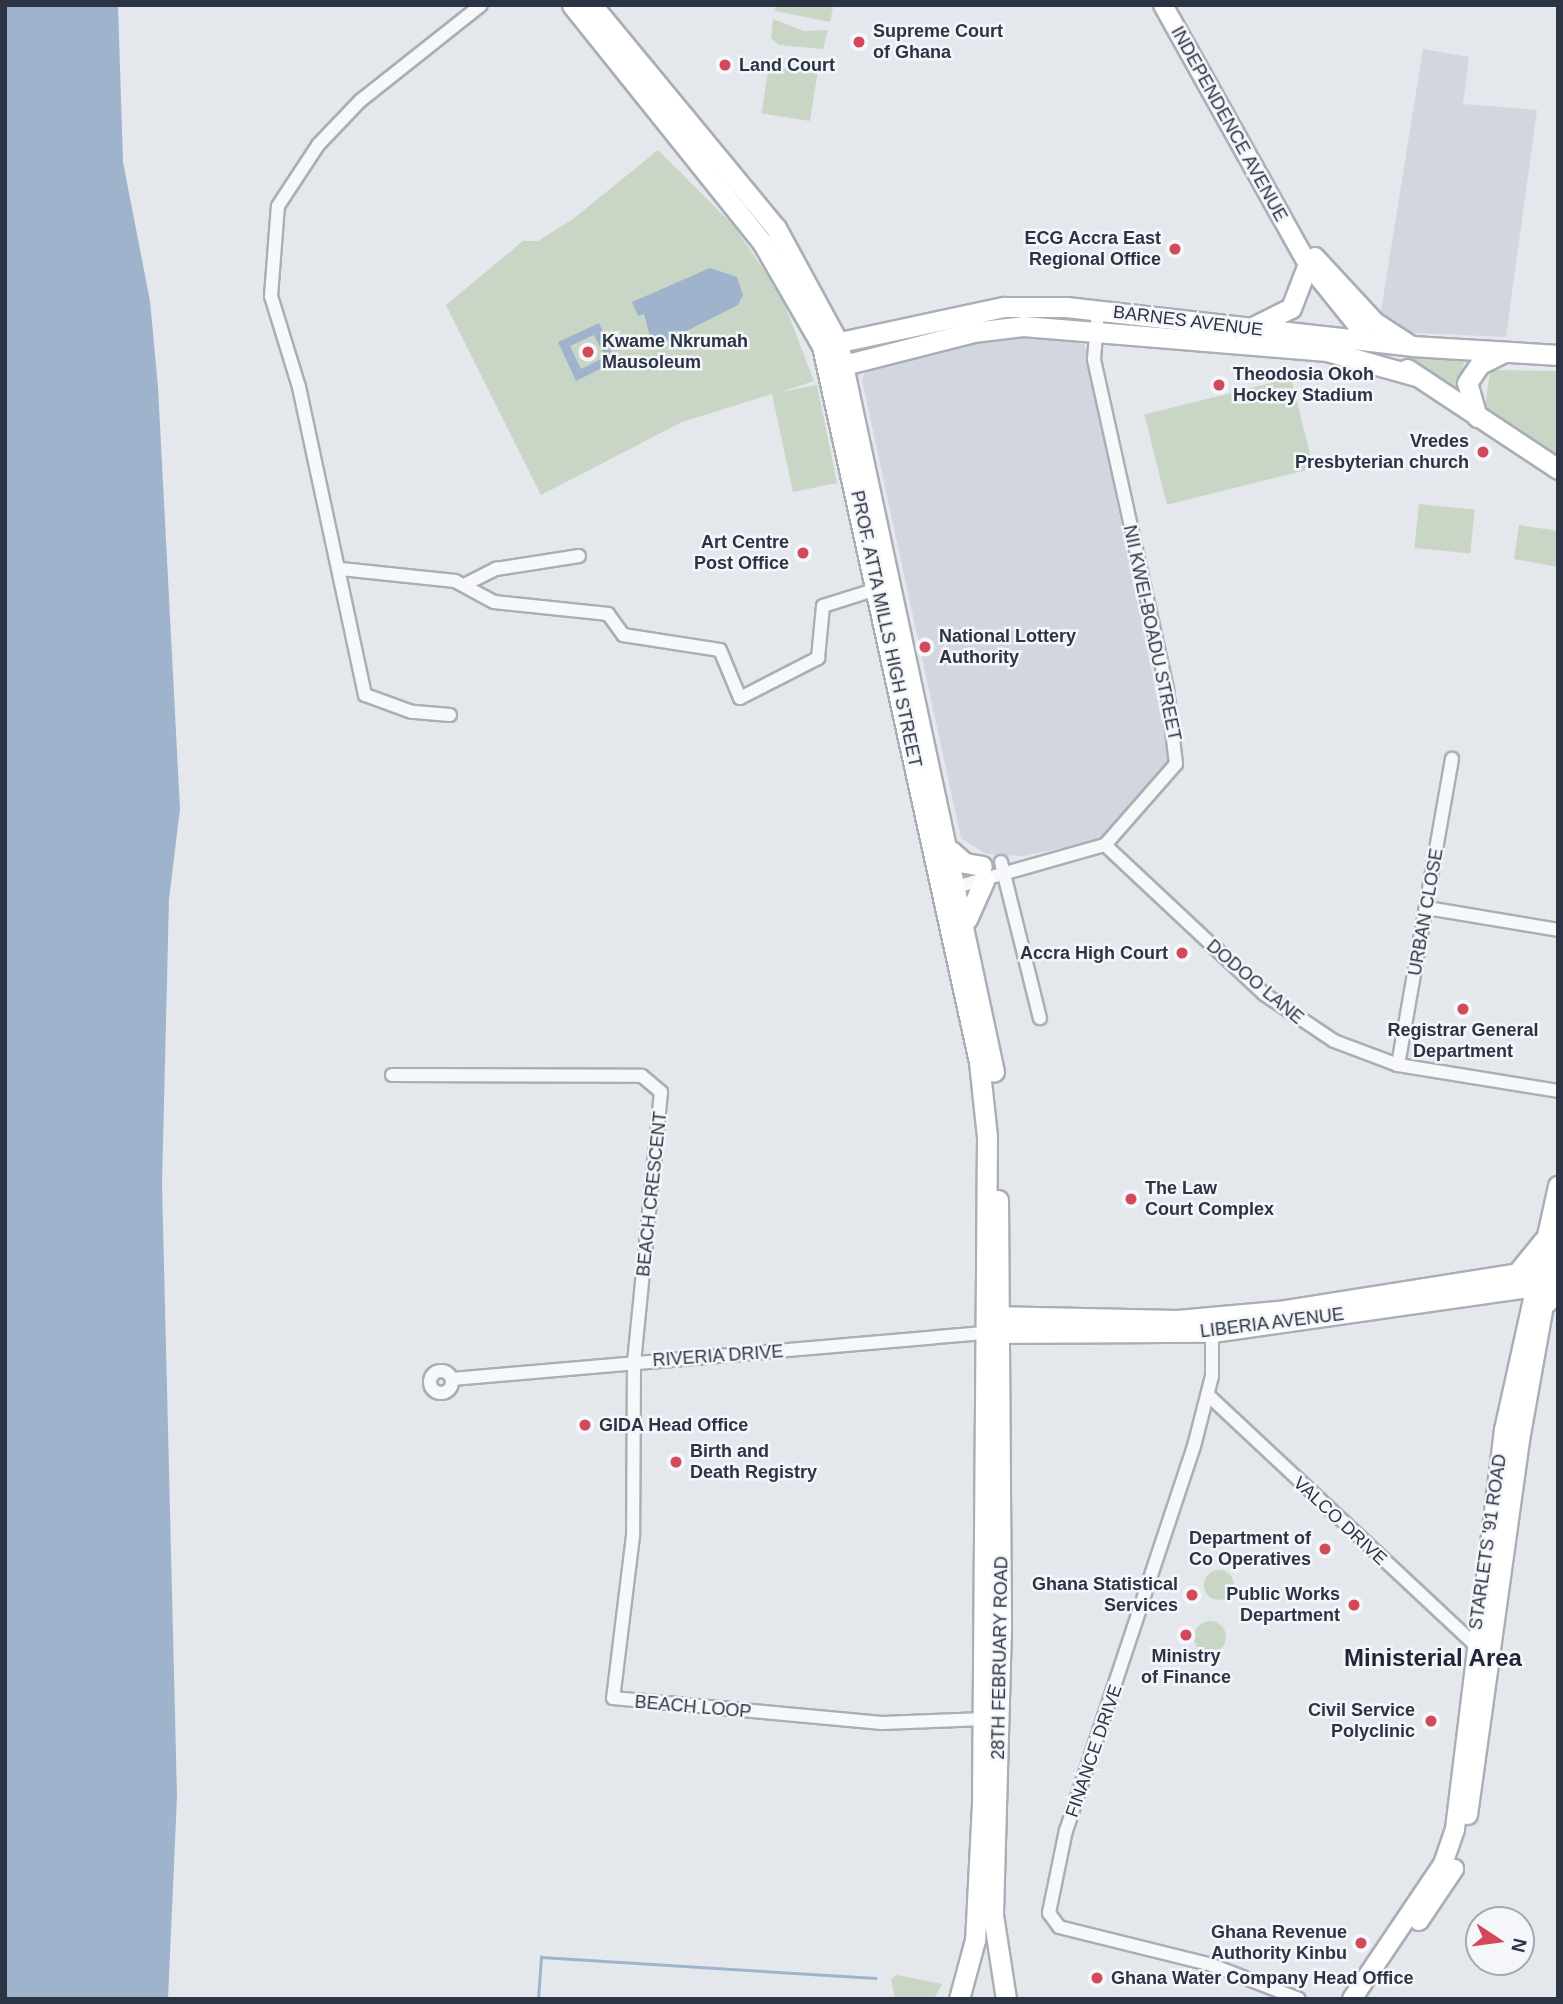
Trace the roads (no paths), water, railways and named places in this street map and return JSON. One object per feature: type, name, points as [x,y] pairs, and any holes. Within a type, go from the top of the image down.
[{"type":"main road","name":"PROF. ATTA MILLS HIGH STREET","points":[[572,5],[770,252],[830,344]]},
{"type":"main road","name":"PROF. ATTA MILLS HIGH STREET","points":[[592,5],[776,228],[830,344],[951,850],[949,881],[966,923],[998,1110],[993,1319]]},
{"type":"main road","name":"INDEPENDENCE AVENUE","points":[[1163,5],[1296,241]]},
{"type":"main road","points":[[1296,241],[1308,264],[1370,341],[1481,421],[1558,469]]},
{"type":"main road","points":[[1296,241],[1375,322],[1412,346]]},
{"type":"main road","points":[[1245,329],[1291,308],[1308,264]]},
{"type":"main road","name":"BARNES AVENUE","points":[[830,344],[1004,307],[1098,310],[1245,329],[1412,346],[1558,355]]},
{"type":"main road","name":"BARNES AVENUE","points":[[836,367],[1001,327],[1327,351],[1416,376]]},
{"type":"main road","points":[[1481,421],[1471,410],[1467,383],[1480,363],[1507,351]]},
{"type":"main road","name":"PROF. ATTA MILLS HIGH STREET","points":[[836,367],[877,589],[949,881],[984,1094],[993,1319]]},
{"type":"main road","points":[[951,850],[965,863],[993,871],[972,895],[966,923]]},
{"type":"main road","name":"STARLETS '91 ROAD","points":[[1352,1999],[1449,1851],[1479,1614],[1554,1236],[1558,1186]]},
{"type":"main road","points":[[1545,1280],[1554,1236]]},
{"type":"main road","name":"LIBERIA AVENUE","points":[[993,1319],[1025,1325],[1212,1332],[1545,1280]]},
{"type":"main road","name":"LIBERIA AVENUE","points":[[1025,1325],[1177,1320],[1545,1280]]},
{"type":"main road","name":"STARLETS '91 ROAD","points":[[1365,1999],[1461,1853],[1491,1670],[1520,1440],[1545,1280]]},
{"type":"main road","points":[[993,1319],[1025,1325],[998,1362]]},
{"type":"main road","name":"28TH FEBRUARY ROAD","points":[[993,1319],[998,1362],[1001,1627],[993,1915],[1006,1999]]},
{"type":"main road","name":"28TH FEBRUARY ROAD","points":[[958,1999],[977,1920],[993,1319]]},
{"type":"main road","points":[[1479,1614],[1481,1661],[1491,1670]]},
{"type":"street","points":[[450,715],[369,701],[341,569],[271,296],[278,206],[318,145],[360,101],[481,5]]},
{"type":"street","name":"NII KWEI-BOADU STREET","points":[[1098,310],[1094,334],[1176,752],[1168,779],[1105,845]]},
{"type":"street","points":[[466,584],[496,569],[579,556]]},
{"type":"street","points":[[341,569],[466,584],[494,601],[608,614],[623,635],[720,650],[740,698],[818,658],[823,606],[877,589]]},
{"type":"street","name":"URBAN CLOSE","points":[[1398,1065],[1452,759]]},
{"type":"street","points":[[949,881],[1105,845]]},
{"type":"street","name":"DODOO LANE","points":[[1105,845],[1264,994],[1334,1041],[1398,1065],[1558,1091]]},
{"type":"street","points":[[993,871],[1040,1018]]},
{"type":"street","points":[[1427,908],[1558,930]]},
{"type":"street","name":"BEACH CRESCENT","points":[[392,1076],[642,1076],[656,1082],[659,1143],[634,1363]]},
{"type":"street","name":"RIVERIA DRIVE","points":[[452,1380],[634,1363],[993,1319]]},
{"type":"street","name":"FINANCE DRIVE","points":[[1212,1332],[1208,1395],[1066,1830],[1049,1913],[1059,1927],[1212,1965],[1299,1999]]},
{"type":"street","name":"BEACH LOOP","points":[[634,1363],[633,1536],[613,1699],[882,1723],[984,1719]]},
{"type":"street","name":"VALCO DRIVE","points":[[1208,1395],[1475,1645]]},
{"type":"water","points":[[5,5],[118,5],[123,162],[150,301],[158,387],[180,809],[169,899],[162,1184],[177,1797],[168,1999],[5,1999]]},
{"type":"water","points":[[710,268],[737,277],[743,295],[738,305],[653,348],[644,314],[638,316],[632,302]]},
{"type":"water","points":[[599,323],[616,361],[576,381],[558,342]],"holes":[[[594,335],[605,357],[581,369],[570,346]]]},
{"type":"waterway","points":[[538,1999],[541,1957],[875,1978]]},
{"type":"place","name":"Supreme Court of Ghana","points":[[859,42]]},
{"type":"place","name":"Land Court","points":[[725,65]]},
{"type":"place","name":"ECG Accra East Regional Office","points":[[1175,249]]},
{"type":"place","name":"Kwame Nkrumah Mausoleum","points":[[588,352]]},
{"type":"place","name":"Theodosia Okoh Hockey Stadium","points":[[1219,385]]},
{"type":"place","name":"Vredes Presbyterian church","points":[[1483,452]]},
{"type":"place","name":"Art Centre Post Office","points":[[803,553]]},
{"type":"place","name":"National Lottery Authority","points":[[925,647]]},
{"type":"place","name":"Accra High Court","points":[[1182,953]]},
{"type":"place","name":"Registrar General Department","points":[[1463,1009]]},
{"type":"place","name":"The Law Court Complex","points":[[1131,1199]]},
{"type":"place","name":"GIDA Head Office","points":[[585,1425]]},
{"type":"place","name":"Birth and Death Registry","points":[[676,1462]]},
{"type":"place","name":"Department of Co Operatives","points":[[1325,1549]]},
{"type":"place","name":"Ghana Statistical Services","points":[[1192,1595]]},
{"type":"place","name":"Public Works Department","points":[[1354,1605]]},
{"type":"place","name":"Ministry of Finance","points":[[1186,1635]]},
{"type":"place","name":"Civil Service Polyclinic","points":[[1431,1721]]},
{"type":"place","name":"Ghana Revenue Authority Kinbu","points":[[1361,1943]]},
{"type":"place","name":"Ghana Water Company Head Office","points":[[1097,1978]]},
{"type":"district","name":"Ministerial Area","points":[[1433,1658]]}]
